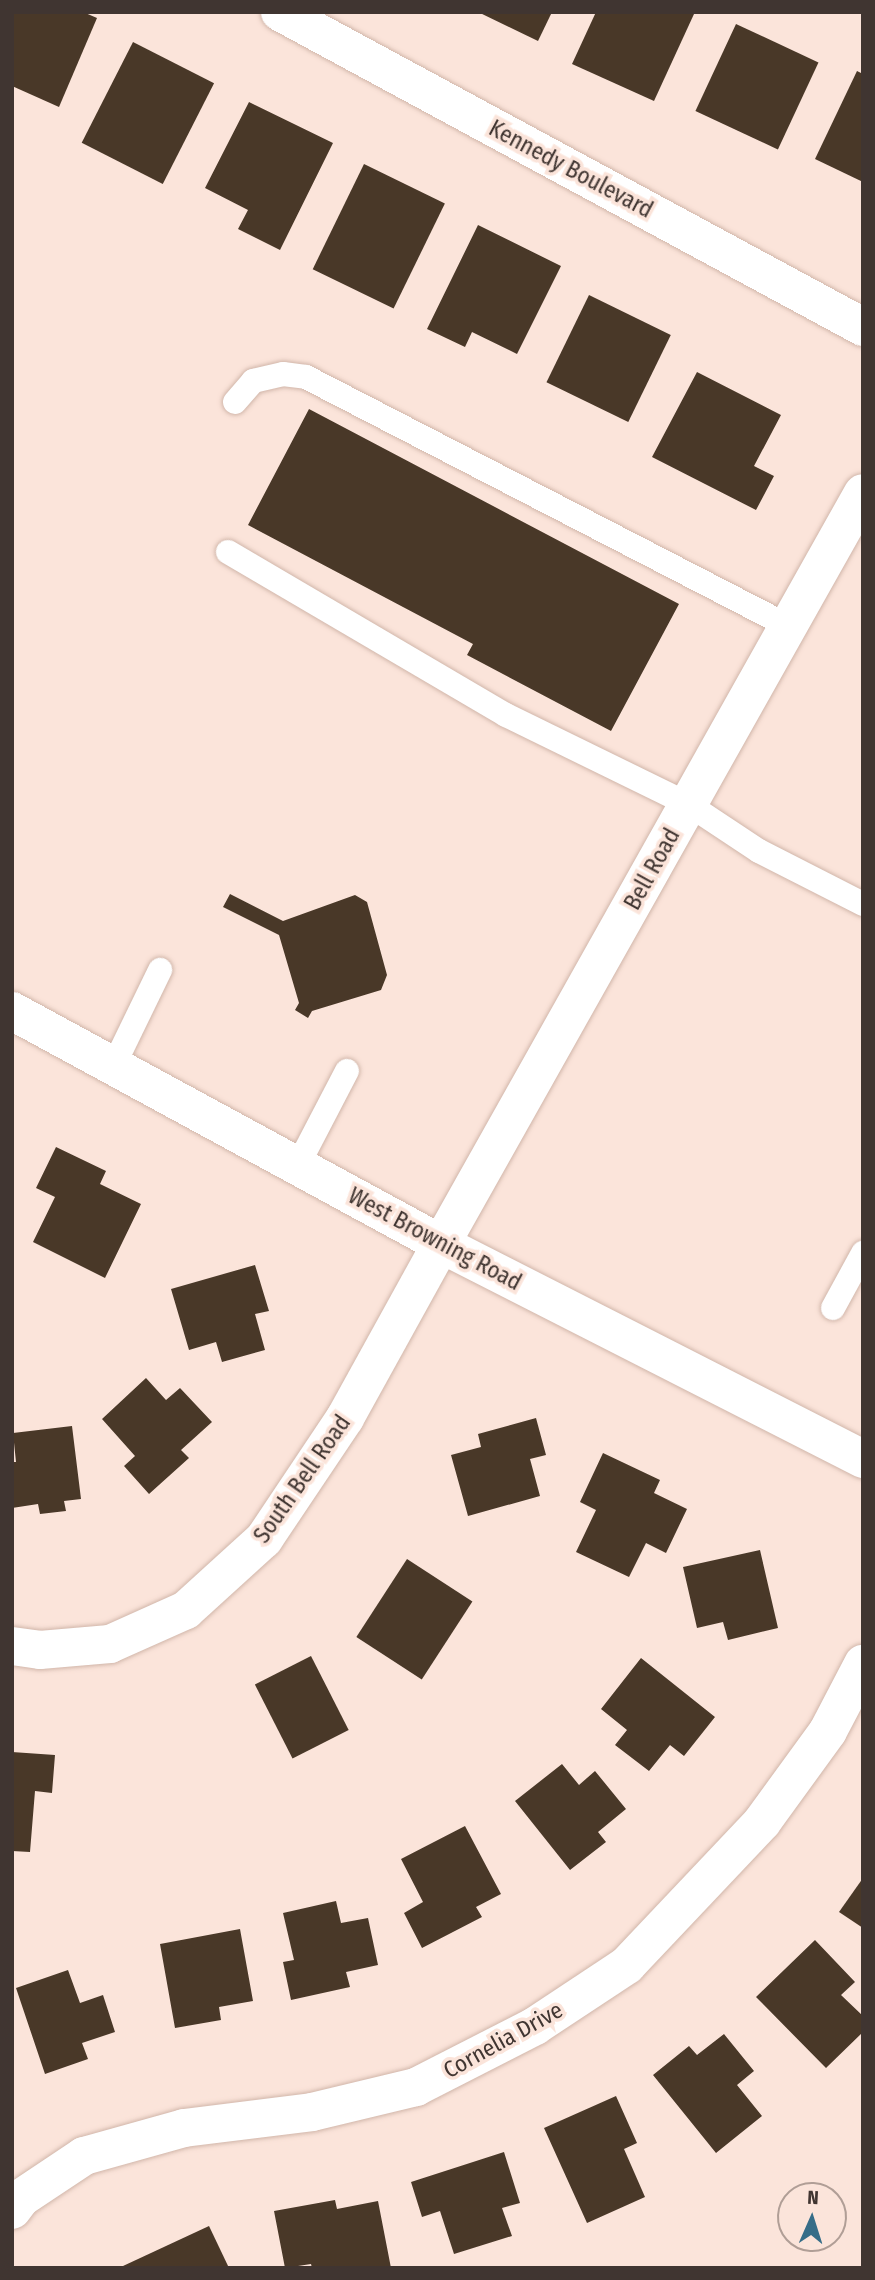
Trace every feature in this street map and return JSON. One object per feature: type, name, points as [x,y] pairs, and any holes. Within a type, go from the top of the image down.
[{"type":"street","name":"Kennedy Boulevard","points":[[280,12],[863,327]]},
{"type":"street","name":"Bell Road","points":[[441,1244],[863,493]]},
{"type":"street","name":"West Browning Road","points":[[12,1011],[441,1244],[863,1459]]},
{"type":"street","name":"South Bell Road","points":[[12,1646],[40,1650],[110,1644],[186,1610],[264,1539],[345,1418],[441,1244]]},
{"type":"street","name":"Cornelia Drive","points":[[12,2210],[21,2198],[84,2156],[184,2128],[312,2112],[416,2087],[535,2026],[627,1965],[762,1822],[828,1731],[863,1664]]},
{"type":"lane","points":[[235,402],[253,381],[283,374],[306,377],[788,626]]},
{"type":"lane","points":[[228,552],[506,715],[688,804],[758,851],[863,904]]},
{"type":"lane","points":[[113,1067],[160,971]]},
{"type":"lane","points":[[298,1165],[347,1071]]},
{"type":"lane","points":[[833,1308],[863,1253]]},
{"type":"building","points":[[12,12],[83,12],[97,18],[59,107],[12,86]]},
{"type":"building","points":[[478,12],[552,12],[538,41]]},
{"type":"building","points":[[596,12],[694,14],[654,101],[572,64]]},
{"type":"building","points":[[736,24],[818,62],[778,149],[695,111]]},
{"type":"building","points":[[133,42],[214,83],[163,184],[82,143]]},
{"type":"building","points":[[857,71],[863,74],[863,182],[815,159]]},
{"type":"building","points":[[249,102],[333,143],[280,250],[238,229],[248,210],[205,188]]},
{"type":"building","points":[[364,164],[445,203],[394,309],[313,269]]},
{"type":"building","points":[[478,225],[561,266],[517,354],[472,332],[465,347],[427,329]]},
{"type":"building","points":[[589,295],[671,335],[628,422],[546,382]]},
{"type":"building","points":[[697,372],[781,415],[754,466],[774,476],[756,510],[652,457]]},
{"type":"building","points":[[309,409],[679,604],[611,731],[467,655],[473,644],[248,525]]},
{"type":"building","points":[[230,894],[283,921],[355,895],[367,902],[387,975],[381,990],[312,1011],[308,1018],[295,1010],[299,1003],[279,935],[223,907]]},
{"type":"building","points":[[56,1147],[106,1171],[100,1184],[141,1204],[105,1278],[33,1242],[55,1197],[36,1188]]},
{"type":"building","points":[[255,1265],[269,1311],[255,1314],[265,1350],[222,1362],[216,1342],[189,1350],[171,1289]]},
{"type":"building","points":[[146,1378],[166,1400],[180,1388],[212,1422],[181,1450],[189,1458],[149,1494],[124,1466],[135,1456],[102,1419]]},
{"type":"building","points":[[536,1418],[546,1455],[530,1459],[540,1496],[468,1516],[451,1455],[481,1447],[478,1434]]},
{"type":"building","points":[[72,1426],[81,1499],[64,1501],[66,1511],[40,1514],[38,1504],[12,1508],[12,1462],[16,1462],[13,1433]]},
{"type":"building","points":[[603,1453],[660,1480],[654,1493],[687,1509],[666,1553],[646,1543],[629,1577],[576,1552],[596,1510],[580,1502]]},
{"type":"building","points":[[760,1550],[778,1628],[728,1640],[723,1622],[697,1628],[683,1567]]},
{"type":"building","points":[[407,1559],[472,1601],[422,1679],[356,1637]]},
{"type":"building","points":[[311,1656],[349,1730],[293,1759],[255,1685]]},
{"type":"building","points":[[641,1658],[715,1717],[684,1756],[670,1745],[649,1771],[615,1745],[627,1730],[601,1709]]},
{"type":"building","points":[[12,1752],[55,1755],[52,1793],[35,1791],[30,1852],[12,1851]]},
{"type":"building","points":[[562,1764],[579,1785],[595,1771],[626,1809],[598,1832],[606,1842],[570,1870],[515,1801]]},
{"type":"building","points":[[465,1826],[501,1894],[476,1907],[482,1917],[422,1948],[404,1913],[423,1902],[401,1859]]},
{"type":"building","points":[[863,1878],[863,1928],[839,1912]]},
{"type":"building","points":[[336,1901],[341,1923],[368,1918],[378,1965],[346,1972],[350,1987],[291,2000],[283,1962],[294,1960],[283,1913]]},
{"type":"building","points":[[240,1929],[253,2001],[219,2007],[221,2020],[175,2028],[160,1944]]},
{"type":"building","points":[[815,1940],[855,1982],[841,1995],[863,2016],[863,2032],[826,2068],[756,1997]]},
{"type":"building","points":[[68,1970],[80,2003],[103,1995],[115,2032],[82,2043],[88,2059],[45,2074],[16,1988]]},
{"type":"building","points":[[724,2034],[754,2071],[737,2085],[762,2116],[716,2153],[653,2075],[689,2046],[697,2055]]},
{"type":"building","points":[[616,2096],[637,2143],[624,2149],[645,2197],[587,2223],[544,2128]]},
{"type":"building","points":[[504,2152],[520,2203],[502,2208],[512,2236],[454,2254],[440,2211],[422,2217],[411,2182]]},
{"type":"building","points":[[335,2200],[337,2209],[378,2201],[391,2268],[312,2268],[311,2264],[285,2268],[274,2211]]},
{"type":"building","points":[[209,2226],[229,2268],[123,2268],[123,2266]]}]
